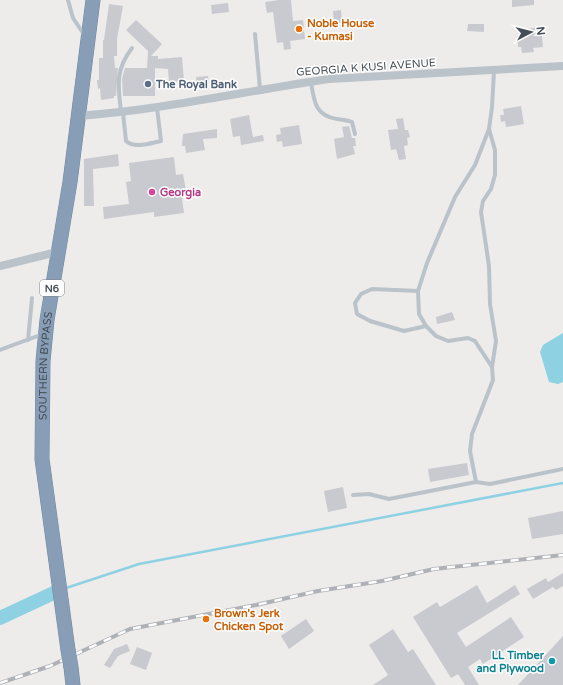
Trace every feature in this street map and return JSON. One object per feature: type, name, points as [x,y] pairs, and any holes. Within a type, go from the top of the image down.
[{"type":"highway","name":"SOUTHERN BYPASS","points":[[73,685],[57,577],[41,447],[45,334],[57,252],[70,182],[77,116],[93,0]]},
{"type":"street","name":"GEORGIA K KUSI AVENUE","points":[[77,116],[122,113],[157,108],[260,89],[311,82],[563,66]]},
{"type":"street","points":[[0,266],[57,252]]},
{"type":"lane","points":[[68,0],[73,18],[88,40]]},
{"type":"lane","points":[[255,34],[260,89]]},
{"type":"lane","points":[[132,48],[123,59],[120,68],[118,85],[126,141],[130,145],[161,141],[157,108]]},
{"type":"lane","points":[[492,367],[475,341],[468,338],[448,341],[436,336],[426,326],[419,314],[418,291],[427,263],[455,197],[475,165],[488,130],[492,107],[494,71]]},
{"type":"lane","points":[[311,82],[313,98],[320,113],[327,117],[352,122],[355,134]]},
{"type":"lane","points":[[476,482],[470,445],[472,434],[493,380],[492,367],[496,341],[490,304],[489,266],[481,212],[483,202],[491,189],[495,175],[495,150],[488,130]]},
{"type":"lane","points":[[418,291],[372,289],[361,294],[354,303],[357,314],[370,322],[404,331],[426,326]]},
{"type":"lane","points":[[28,340],[32,298]]},
{"type":"lane","points":[[0,350],[45,334]]},
{"type":"lane","points":[[353,495],[369,494],[389,499],[476,482],[490,484],[563,469]]},
{"type":"water","points":[[563,333],[563,382],[558,384],[549,382],[540,352],[543,345]]},
{"type":"building","points":[[291,0],[293,21],[303,20],[305,39],[290,41],[291,49],[284,50],[283,42],[277,43],[273,12],[267,13],[265,2]]},
{"type":"building","points":[[512,0],[534,0],[534,5],[512,7]]},
{"type":"building","points":[[228,3],[229,12],[212,14],[211,5]]},
{"type":"building","points":[[109,4],[123,6],[117,39],[117,56],[114,56],[115,68],[118,68],[116,96],[114,96],[114,98],[101,100],[100,88],[98,89],[97,80],[99,80],[99,58],[103,58],[103,40]]},
{"type":"building","points":[[341,10],[342,23],[334,24],[333,11]]},
{"type":"building","points":[[136,20],[162,44],[151,56],[158,56],[158,59],[182,57],[184,81],[169,82],[168,69],[155,68],[155,96],[123,96],[122,79],[125,68],[147,68],[148,51],[126,30]]},
{"type":"building","points":[[468,24],[484,24],[484,32],[467,31]]},
{"type":"building","points":[[541,27],[543,47],[533,48],[534,52],[522,53],[521,47],[518,47],[517,36],[522,35],[521,30]]},
{"type":"building","points":[[208,76],[209,84],[197,85],[196,77]]},
{"type":"building","points":[[521,106],[524,124],[506,127],[505,121],[501,122],[500,115],[504,115],[503,109]]},
{"type":"building","points":[[249,115],[253,137],[263,135],[264,141],[241,145],[240,136],[233,137],[230,119]]},
{"type":"building","points":[[403,118],[405,130],[408,130],[410,137],[407,138],[408,145],[404,146],[406,159],[399,160],[396,149],[391,150],[388,130],[398,129],[396,119]]},
{"type":"building","points":[[299,125],[302,144],[283,147],[282,141],[277,142],[276,135],[281,134],[280,128]]},
{"type":"building","points":[[349,126],[352,138],[355,138],[356,146],[353,146],[355,154],[337,159],[334,139],[344,137],[342,127]]},
{"type":"building","points":[[217,129],[217,138],[203,139],[205,150],[186,153],[185,146],[182,146],[183,134]]},
{"type":"building","points":[[118,154],[119,166],[93,169],[94,206],[84,206],[84,159]]},
{"type":"building","points":[[174,157],[176,175],[183,174],[186,190],[181,191],[184,213],[154,217],[154,212],[104,219],[103,207],[129,204],[126,182],[131,181],[129,163]]},
{"type":"building","points":[[452,312],[455,320],[437,324],[436,317]]},
{"type":"building","points":[[467,463],[469,475],[430,482],[428,469]]},
{"type":"building","points":[[343,487],[347,508],[328,512],[324,491]]},
{"type":"building","points":[[563,511],[563,534],[532,539],[528,518]]},
{"type":"building","points":[[563,573],[563,586],[556,590],[553,587],[533,599],[527,589],[546,578],[548,582]]},
{"type":"building","points":[[477,585],[487,603],[515,585],[520,594],[457,633],[466,647],[511,617],[524,637],[483,664],[480,659],[468,667],[479,685],[465,685],[458,674],[451,678],[413,617],[437,602],[440,607]]},
{"type":"building","points":[[306,619],[314,631],[289,649],[281,636]]},
{"type":"building","points":[[393,629],[408,652],[413,649],[436,685],[373,685],[388,675],[369,645]]},
{"type":"building","name":"LL Timber and Plywood","points":[[563,636],[563,685],[518,685]]},
{"type":"building","points":[[127,644],[130,651],[118,656],[110,668],[104,665],[114,649]]},
{"type":"building","points":[[137,647],[152,653],[146,670],[130,664]]},
{"type":"waterway","points":[[63,589],[139,564],[563,483]]},
{"type":"waterway","points":[[0,618],[60,590]]},
{"type":"railway","points":[[0,683],[50,666],[130,629],[256,605],[318,591],[382,581],[434,569],[563,555]]},
{"type":"place","name":"Noble House - Kumasi","points":[[299,29]]},
{"type":"place","name":"The Royal Bank","points":[[148,84]]},
{"type":"place","name":"Georgia","points":[[152,192]]},
{"type":"place","name":"Brown's Jerk Chicken Spot","points":[[206,619]]},
{"type":"place","name":"LL Timber and Plywood","points":[[552,661]]}]
